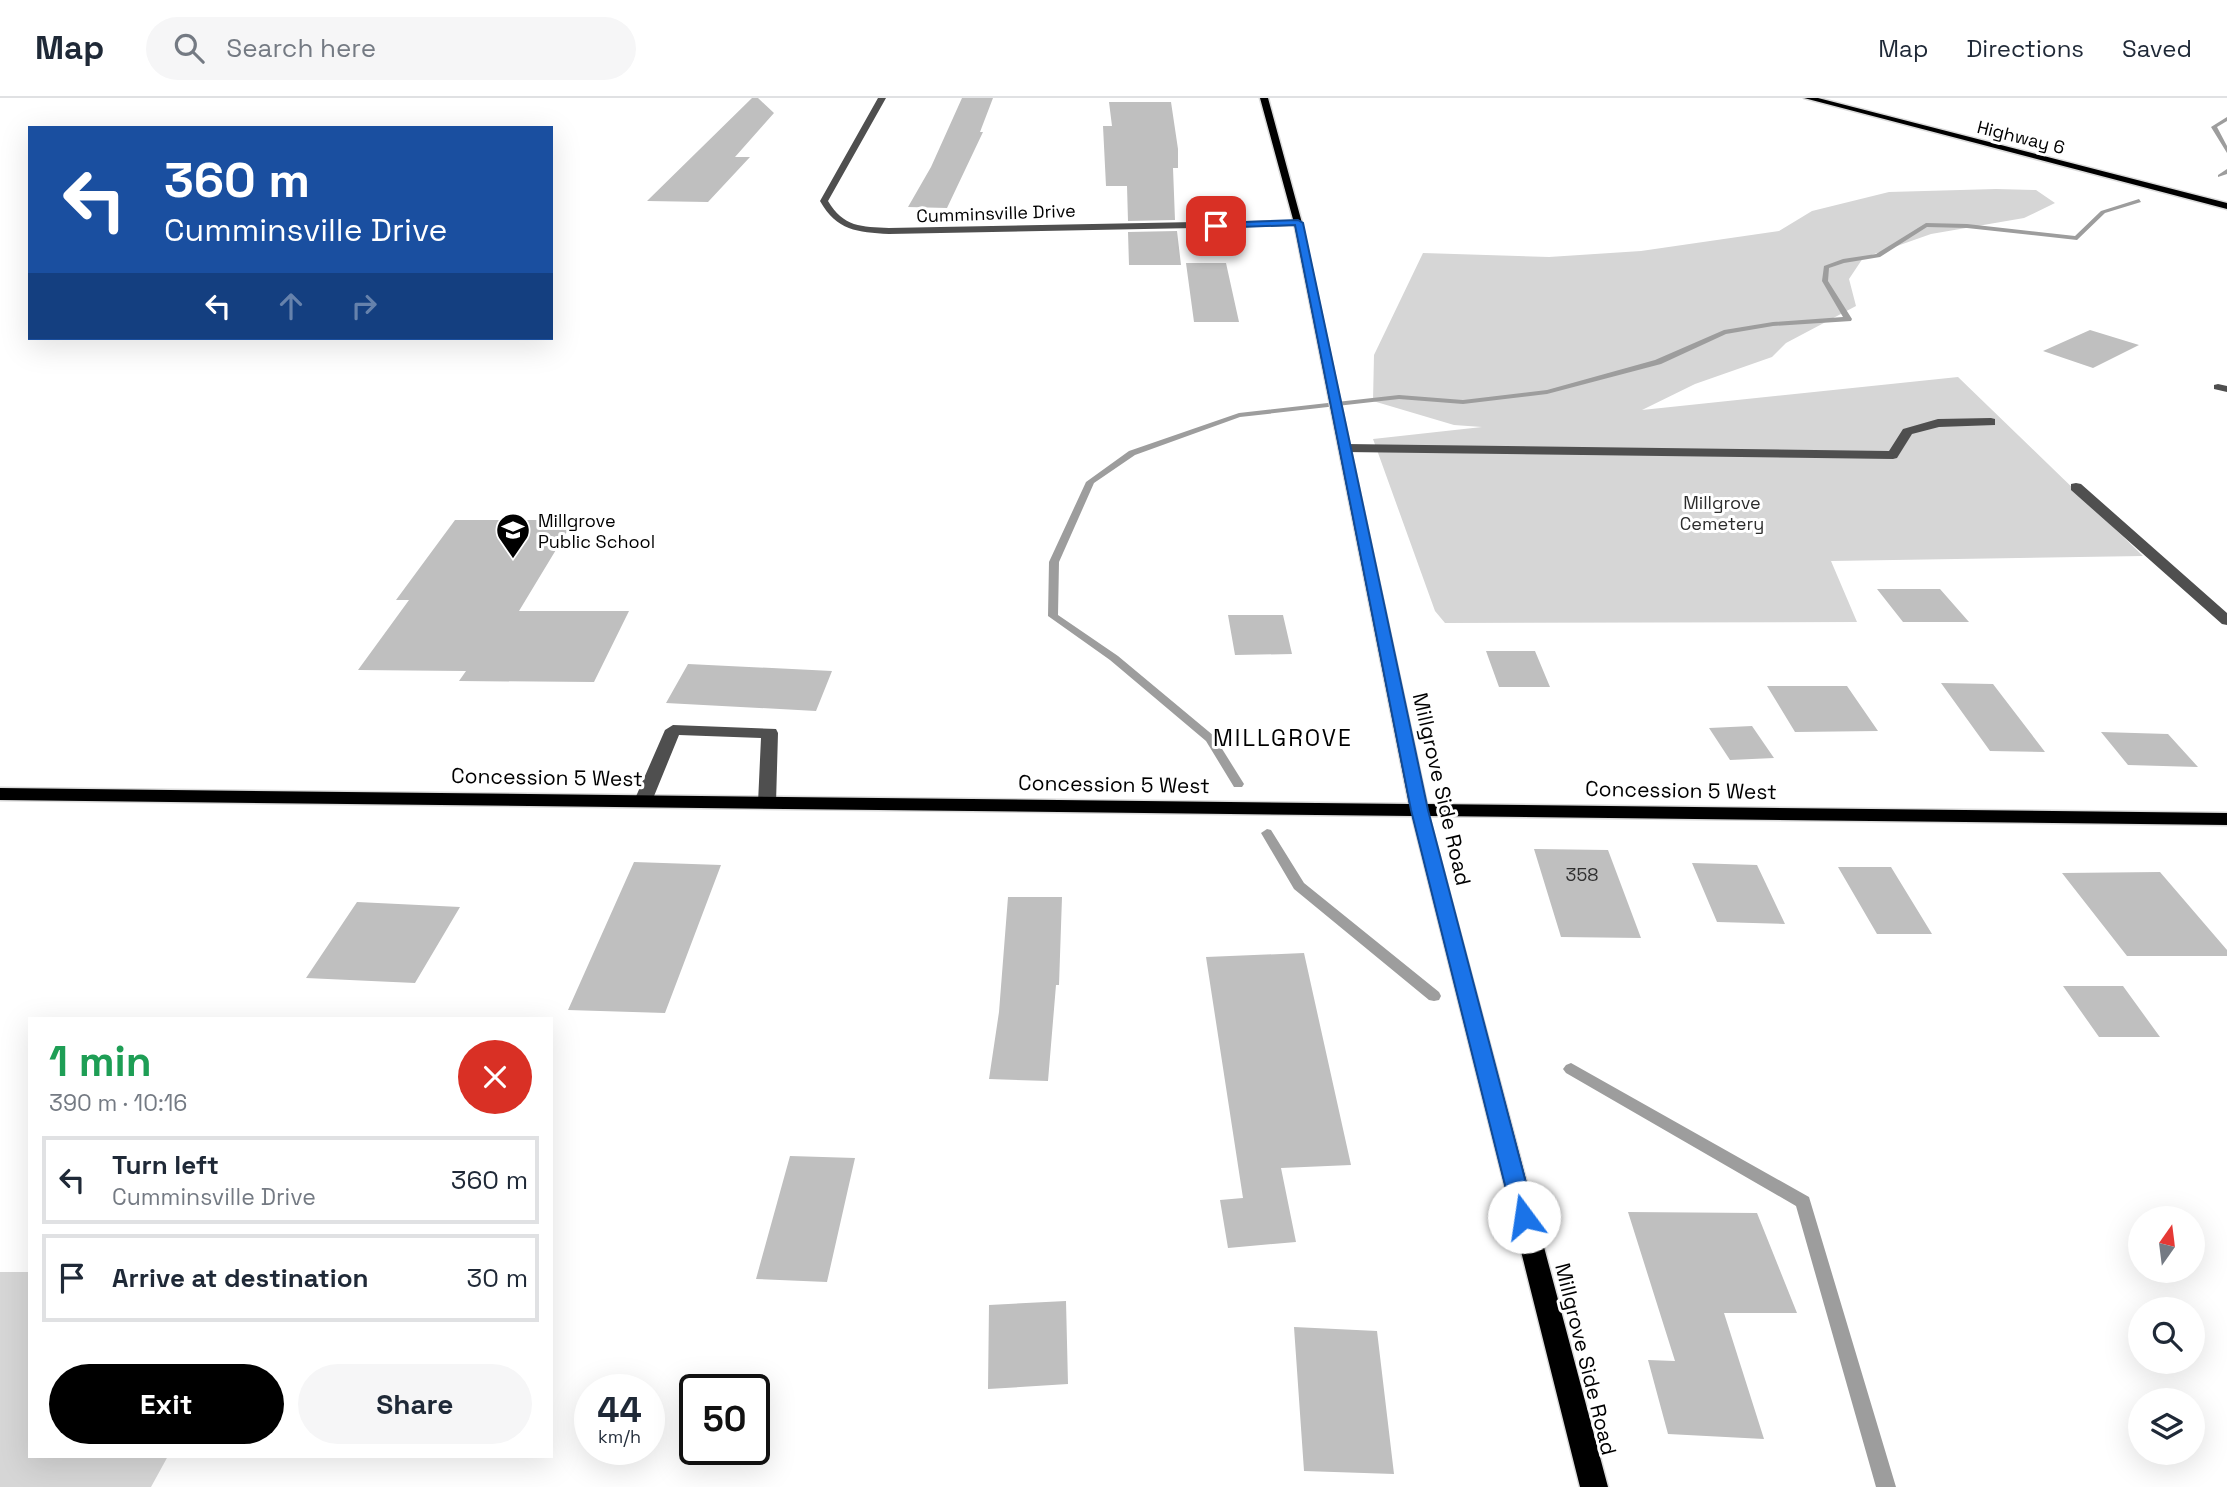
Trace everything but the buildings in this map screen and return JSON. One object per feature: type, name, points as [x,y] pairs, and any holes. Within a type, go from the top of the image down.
[{"type":"highway","name":"Highway 6","points":[[1808,98],[2227,206]]},
{"type":"main road","name":"Millgrove Side Road","points":[[1264,98],[1298,223],[1419,810],[1594,1487]]},
{"type":"main road","name":"Concession 5 West","points":[[0,794],[2227,819]]},
{"type":"street","name":"Cumminsville Drive","points":[[882,98],[824,201],[833,217],[858,229],[940,231],[1298,223]]},
{"type":"street","points":[[1345,448],[1893,455],[1907,432],[1938,423],[1991,422]]},
{"type":"street","points":[[2076,487],[2225,616]]},
{"type":"street","points":[[643,801],[673,730],[770,733],[767,803]]},
{"type":"green space","name":"Millgrove Cemetery","points":[[2036,190],[2055,203],[2024,218],[1931,234],[1863,258],[1849,279],[1856,306],[1786,343],[1772,357],[1695,384],[1642,410],[1958,377],[2143,556],[1831,561],[1857,622],[1445,623],[1435,611],[1373,439],[1482,427],[1454,425],[1373,401],[1374,355],[1423,253],[1549,257],[1641,251],[1779,231],[1812,211],[1889,192]]},
{"type":"green space","points":[[0,1272],[28,1272],[28,1458],[167,1458],[151,1487],[0,1487]]},
{"type":"waterway","points":[[2227,119],[2214,127],[2227,151]]},
{"type":"waterway","points":[[2220,176],[2227,171]]},
{"type":"waterway","points":[[1238,784],[1210,739],[1114,658],[1053,616],[1054,562],[1090,482],[1132,453],[1239,415],[1399,397],[1463,402],[1547,392],[1658,362],[1724,332],[1773,324],[1848,319],[1825,281],[1826,267],[1843,261],[1878,256],[1926,225],[1967,226],[2077,238],[2103,212],[2139,201]]},
{"type":"waterway","points":[[1267,833],[1299,886],[1434,996]]},
{"type":"waterway","points":[[1571,1069],[1803,1202],[1886,1487]]},
{"type":"place","name":"Millgrove Public School","points":[[513,560]]},
{"type":"district","name":"MILLGROVE","points":[[1283,738]]},
{"type":"route","points":[[1216,226],[1298,223],[1419,810],[1524,1217]]}]
